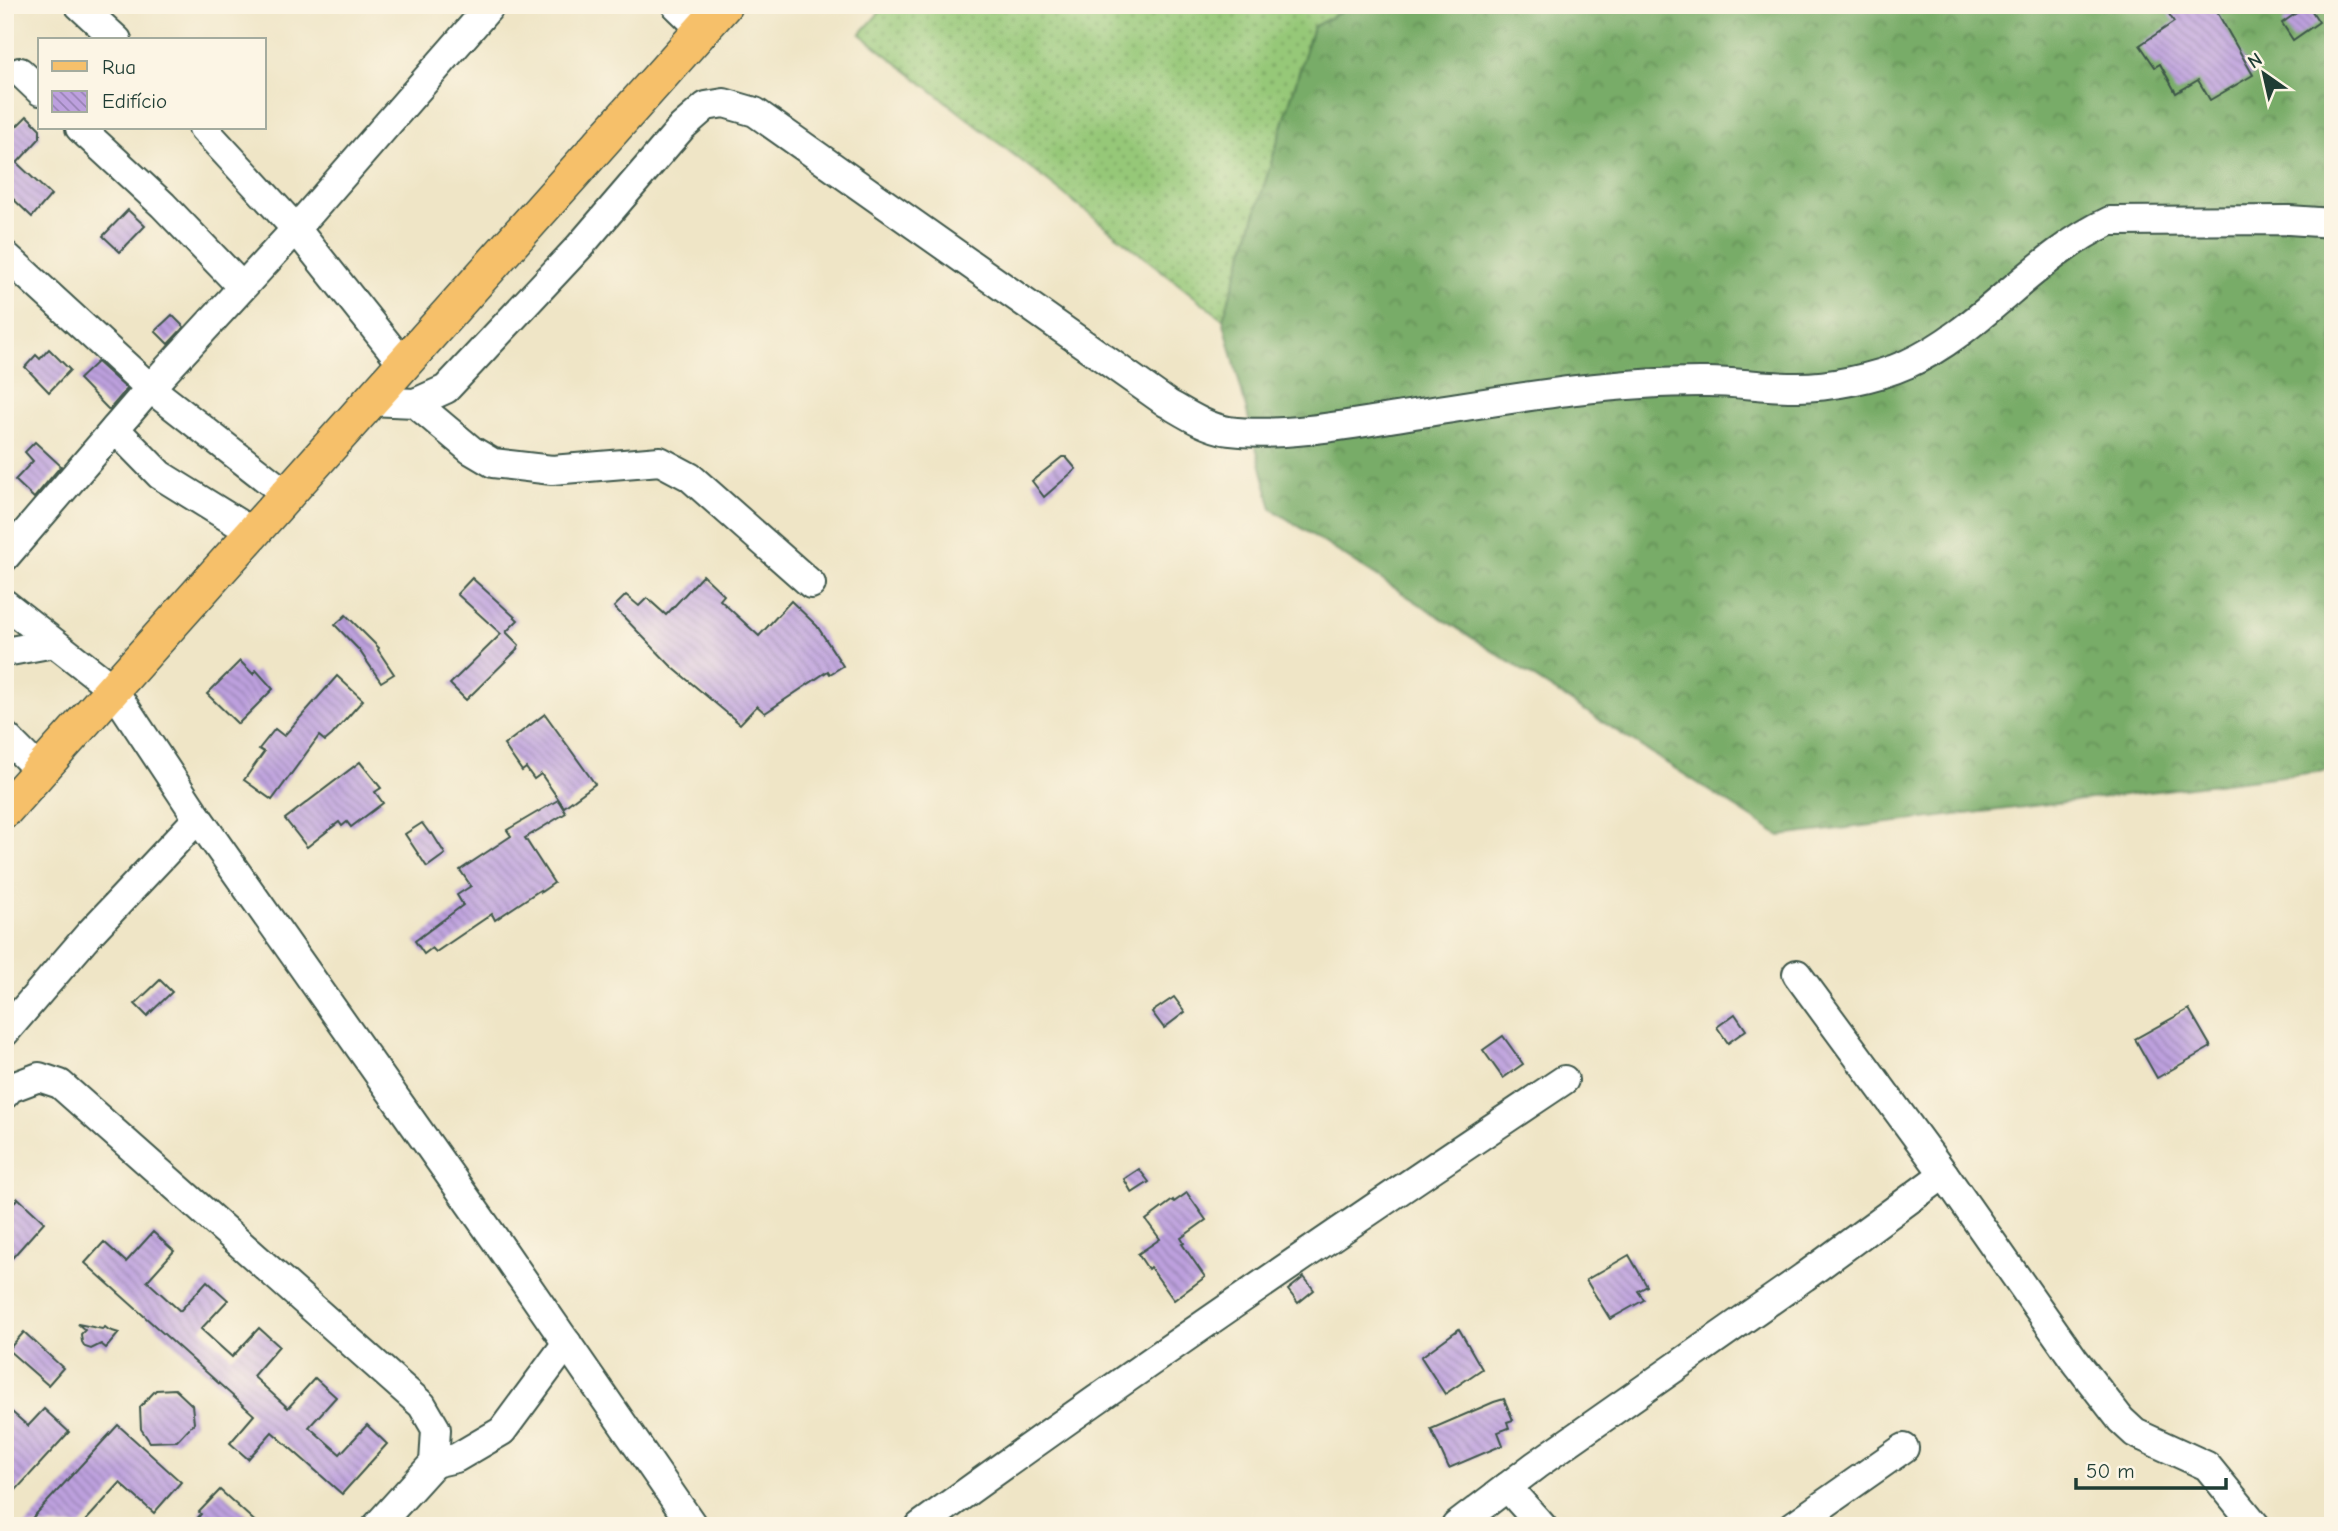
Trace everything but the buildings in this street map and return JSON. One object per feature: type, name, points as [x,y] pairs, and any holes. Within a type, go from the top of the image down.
[{"type":"main road","points":[[5,810],[713,18]]},
{"type":"street","points":[[79,5],[115,38]]},
{"type":"street","points":[[5,557],[150,388],[296,229],[491,5]]},
{"type":"street","points":[[676,5],[713,18]]},
{"type":"street","points":[[369,401],[415,403],[446,389],[579,247],[682,127],[706,106],[724,103],[755,112],[1167,403],[1198,421],[1227,431],[1268,432],[1348,425],[1532,395],[1641,382],[1711,382],[1792,387],[1866,377],[1906,364],[1951,338],[2087,231],[2110,221],[2289,220],[2333,223]]},
{"type":"street","points":[[82,130],[163,205],[242,287]]},
{"type":"street","points":[[205,130],[296,229],[404,365]]},
{"type":"street","points":[[5,255],[150,388],[286,494]]},
{"type":"street","points":[[415,403],[471,450],[493,463],[552,470],[660,461],[690,477],[811,584]]},
{"type":"street","points":[[115,429],[160,475],[252,532]]},
{"type":"street","points":[[5,604],[112,688],[198,818],[693,1526]]},
{"type":"street","points":[[5,652],[54,643]]},
{"type":"street","points":[[5,736],[40,771]]},
{"type":"street","points":[[5,1032],[91,932],[198,818]]},
{"type":"street","points":[[1797,974],[1944,1174],[2073,1359],[2121,1420],[2134,1433],[2207,1466],[2256,1526]]},
{"type":"street","points":[[5,1094],[10,1088],[39,1077],[60,1084],[422,1405],[436,1429],[434,1464]]},
{"type":"street","points":[[920,1526],[1097,1398],[1381,1202],[1564,1080]]},
{"type":"street","points":[[1456,1526],[1944,1174]]},
{"type":"street","points":[[377,1526],[434,1464],[456,1458],[502,1431],[567,1343]]},
{"type":"street","points":[[1793,1526],[1904,1448]]},
{"type":"street","points":[[1507,1487],[1542,1526]]},
{"type":"green space","points":[[886,5],[1353,5],[1313,27],[1223,319],[860,34]]},
{"type":"green space","points":[[1353,5],[2333,5],[2333,770],[1780,836],[1272,509],[1223,319],[1313,27]]}]
